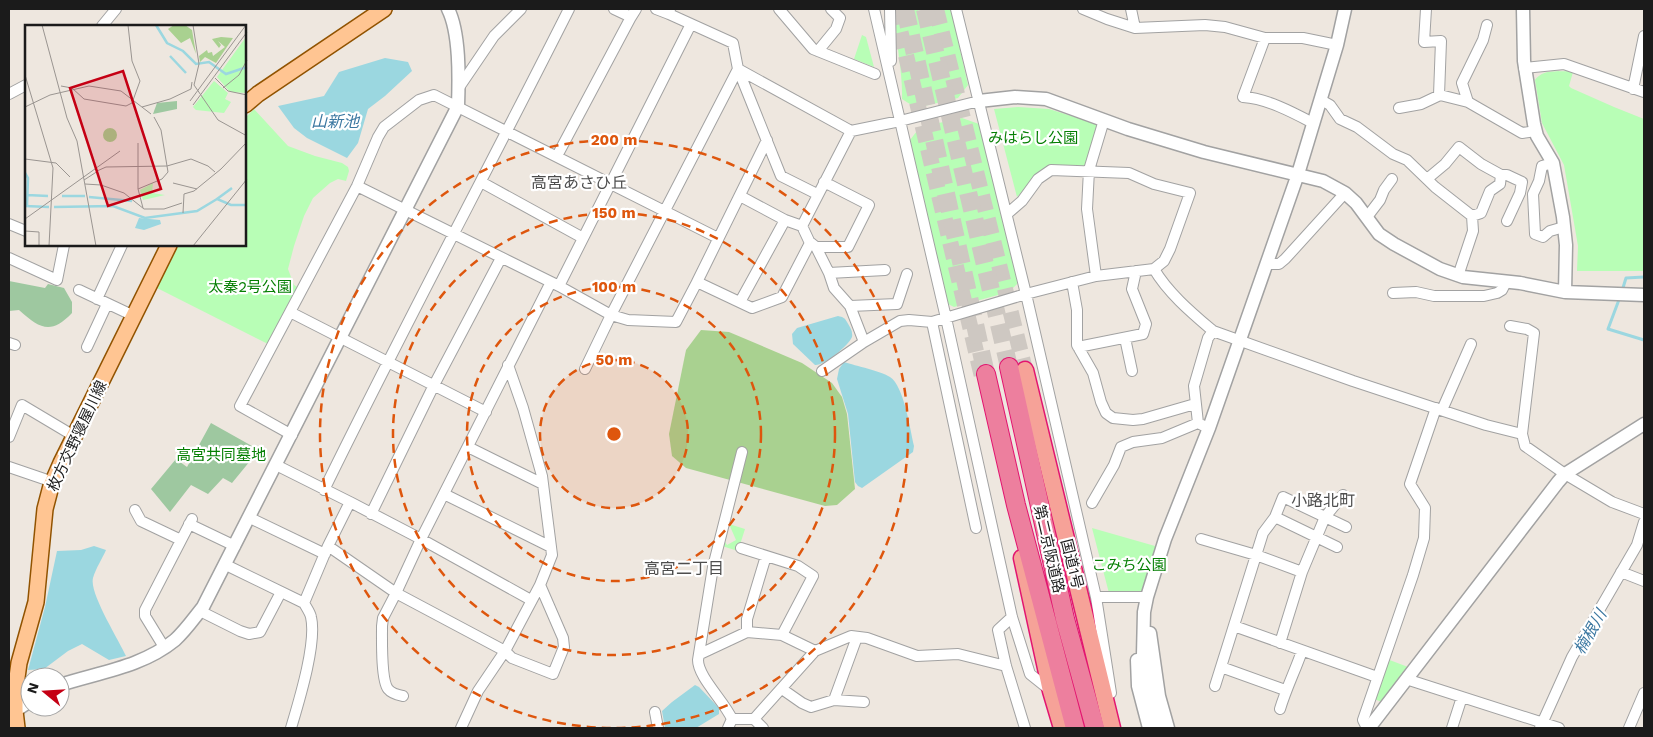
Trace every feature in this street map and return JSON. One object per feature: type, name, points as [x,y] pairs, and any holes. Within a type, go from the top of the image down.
[{"type":"highway","name":"第二京阪道路","points":[[1017,369],[1065,619],[1095,728]]},
{"type":"highway","name":"国道1号","points":[[1017,369],[1113,728]]},
{"type":"highway","name":"第二京阪道路","points":[[984,377],[1075,728]]},
{"type":"highway","points":[[984,377],[1051,691],[1062,728]]},
{"type":"main road","points":[[246,104],[258,94],[384,9]]},
{"type":"main road","name":"枚方交野寝屋川線","points":[[17,728],[12,715],[19,663],[36,602],[45,509],[53,482],[169,246]]},
{"type":"street","points":[[103,25],[116,9]]},
{"type":"street","points":[[70,682],[132,664],[164,647],[181,634],[200,611],[226,565],[339,338],[458,106],[454,24],[448,9]]},
{"type":"street","points":[[458,89],[494,36],[521,9]]},
{"type":"street","points":[[324,490],[387,362],[508,131],[569,9]]},
{"type":"street","points":[[557,156],[633,13],[614,9]]},
{"type":"street","points":[[656,9],[670,11],[691,24],[733,43],[738,69],[781,176],[818,194]]},
{"type":"street","points":[[779,9],[813,48],[875,74]]},
{"type":"street","points":[[818,51],[836,29],[840,18],[831,9]]},
{"type":"street","points":[[874,9],[946,318],[1012,617],[1030,674],[1051,691]]},
{"type":"street","points":[[890,9],[890,76]]},
{"type":"street","points":[[956,9],[1007,214],[1096,597],[1113,728]]},
{"type":"street","points":[[1083,9],[1135,28],[1205,25],[1225,27],[1266,38],[1303,38],[1337,45]]},
{"type":"street","points":[[1131,9],[1135,28]]},
{"type":"street","points":[[1158,728],[1150,699],[1143,655],[1147,597],[1203,426],[1240,342],[1298,174],[1337,45],[1345,9]]},
{"type":"street","points":[[1426,9],[1424,42],[1441,41],[1439,95]]},
{"type":"street","points":[[1523,9],[1524,68],[1537,136],[1553,163],[1564,227],[1566,245],[1565,292]]},
{"type":"street","points":[[403,696],[387,688],[384,679],[383,618],[508,365],[584,238],[691,24]]},
{"type":"street","points":[[1468,102],[1462,83],[1473,63],[1487,25]]},
{"type":"street","points":[[1633,89],[1644,36]]},
{"type":"street","points":[[1266,38],[1243,97],[1293,112],[1313,123]]},
{"type":"street","points":[[1524,68],[1564,64],[1644,92]]},
{"type":"street","points":[[738,69],[851,131],[979,101],[1014,97],[1046,99],[1204,152],[1323,181],[1344,193],[1356,203],[1380,234],[1394,244],[1440,269],[1458,276],[1565,292],[1644,295]]},
{"type":"street","points":[[585,369],[738,69]]},
{"type":"street","points":[[9,94],[25,85]]},
{"type":"street","points":[[292,435],[240,406],[357,186],[378,136],[384,127],[419,100],[434,95],[458,106],[610,185],[718,238]]},
{"type":"street","points":[[1399,108],[1422,104],[1439,95],[1468,102],[1522,133],[1536,131]]},
{"type":"street","points":[[1321,100],[1330,105],[1340,119],[1357,127],[1393,154],[1406,160],[1472,216],[1473,231],[1458,276]]},
{"type":"street","points":[[1096,276],[1087,209],[1090,170],[1104,120]]},
{"type":"street","points":[[802,226],[851,131]]},
{"type":"street","points":[[357,186],[555,284],[611,315],[628,320],[676,322],[767,140]]},
{"type":"street","points":[[1427,179],[1445,164],[1459,148],[1481,164],[1501,175],[1507,175],[1522,182],[1520,193],[1507,221]]},
{"type":"street","points":[[1553,163],[1542,166],[1533,197],[1535,234],[1543,237],[1550,231],[1564,227]]},
{"type":"street","points":[[822,371],[864,342],[900,321],[932,322],[1026,294],[1096,276],[1154,269],[1164,261],[1170,249],[1190,192],[1154,184],[1129,173],[1051,170],[1038,179],[1022,201],[1007,214]]},
{"type":"street","points":[[1472,216],[1481,213],[1490,192],[1500,184],[1501,175]]},
{"type":"street","points":[[1367,218],[1392,179]]},
{"type":"street","points":[[480,182],[584,238]]},
{"type":"street","points":[[813,245],[848,247],[869,205],[824,182]]},
{"type":"street","points":[[1266,264],[1278,264],[1286,259],[1344,193]]},
{"type":"street","points":[[1520,193],[1533,197]]},
{"type":"street","points":[[740,196],[785,220],[802,226],[829,273],[834,288],[850,306],[864,342]]},
{"type":"street","points":[[740,302],[785,220]]},
{"type":"street","points":[[9,224],[25,231]]},
{"type":"street","points":[[697,282],[752,308],[782,297],[813,245]]},
{"type":"street","points":[[9,258],[56,280],[62,246]]},
{"type":"street","points":[[97,299],[122,246]]},
{"type":"street","points":[[371,514],[434,385],[500,258]]},
{"type":"street","points":[[1154,269],[1160,279],[1213,331],[1240,342],[1486,425],[1522,434]]},
{"type":"street","points":[[829,273],[885,270]]},
{"type":"street","points":[[1078,348],[1144,334],[1146,324],[1132,288],[1136,271]]},
{"type":"street","points":[[850,306],[897,304],[907,274]]},
{"type":"street","points":[[1072,282],[1077,310],[1077,345],[1092,373],[1106,412],[1113,418],[1133,420],[1143,419],[1195,404]]},
{"type":"street","points":[[1393,293],[1416,292],[1434,296],[1484,296],[1497,294],[1502,290],[1506,282]]},
{"type":"street","points":[[79,290],[134,316]]},
{"type":"street","points":[[87,347],[107,304]]},
{"type":"street","points":[[290,312],[486,412]]},
{"type":"street","points":[[932,322],[976,528]]},
{"type":"street","points":[[1510,326],[1527,329],[1534,333],[1522,434],[1525,446],[1565,474],[1612,502],[1644,514]]},
{"type":"street","points":[[1203,426],[1195,404],[1195,380],[1208,338],[1213,331]]},
{"type":"street","points":[[1125,338],[1132,371]]},
{"type":"street","points":[[1471,344],[1439,409],[1410,484],[1425,508],[1424,538],[1364,720],[1368,728],[1565,474],[1644,424]]},
{"type":"street","points":[[461,728],[478,691],[505,651],[540,586],[552,555],[543,484],[523,408],[508,365]]},
{"type":"street","points":[[9,437],[22,405],[74,436]]},
{"type":"street","points":[[1092,503],[1114,465],[1121,448],[1133,442],[1162,438],[1203,426]]},
{"type":"street","points":[[468,447],[543,484]]},
{"type":"street","points":[[742,452],[713,567],[698,667],[728,709],[730,724],[754,719],[815,651],[851,636],[867,638],[916,656],[958,654],[1006,666]]},
{"type":"street","points":[[276,465],[421,539],[531,600]]},
{"type":"street","points":[[9,466],[53,482]]},
{"type":"street","points":[[444,494],[551,547]]},
{"type":"street","points":[[1280,643],[1302,572],[1325,517],[1343,495]]},
{"type":"street","points":[[1215,686],[1263,533],[1275,517],[1284,497],[1346,527]]},
{"type":"street","points":[[304,603],[350,502]]},
{"type":"street","points":[[135,510],[141,521],[181,540]]},
{"type":"street","points":[[1275,517],[1337,547]]},
{"type":"street","points":[[250,518],[327,550],[396,593],[505,651],[512,658],[552,674],[564,647],[540,586]]},
{"type":"street","points":[[164,647],[145,616],[145,610],[191,521],[235,546]]},
{"type":"street","points":[[1541,725],[1572,657],[1637,545],[1644,522]]},
{"type":"street","points":[[1201,539],[1256,555],[1302,572]]},
{"type":"street","points":[[741,548],[798,566],[814,576],[782,635]]},
{"type":"street","points":[[747,632],[748,619],[766,556]]},
{"type":"street","points":[[226,565],[304,603],[311,615],[312,633],[303,687],[291,728]]},
{"type":"street","points":[[1621,572],[1644,581]]},
{"type":"street","points":[[200,611],[240,631],[249,634],[260,632],[281,592]]},
{"type":"street","points":[[1096,597],[1147,597]]},
{"type":"street","points":[[1012,617],[998,630],[1006,666],[1025,728]]},
{"type":"street","points":[[1144,622],[1136,648],[1141,701],[1149,728]]},
{"type":"street","points":[[1144,622],[1151,635],[1153,662],[1159,696],[1168,728]]},
{"type":"street","points":[[1234,626],[1377,677]]},
{"type":"street","points":[[700,654],[747,632],[782,635],[815,651]]},
{"type":"street","points":[[834,700],[857,637]]},
{"type":"street","points":[[1280,709],[1285,690],[1290,684],[1302,651]]},
{"type":"street","points":[[1221,667],[1285,690]]},
{"type":"street","points":[[1406,679],[1541,725],[1559,728]]},
{"type":"street","points":[[782,689],[811,707],[834,700],[864,702]]},
{"type":"street","points":[[1629,728],[1644,693]]},
{"type":"street","points":[[1452,728],[1462,697]]},
{"type":"street","points":[[654,712],[658,728]]},
{"type":"street","points":[[754,719],[763,728]]},
{"type":"green space","points":[[896,9],[918,9],[919,13],[932,12],[932,9],[951,9],[968,85],[958,98],[916,108],[902,99],[896,32]]},
{"type":"green space","points":[[862,35],[866,37],[874,67],[854,59]]},
{"type":"green space","points":[[1554,71],[1573,72],[1569,86],[1571,88],[1644,119],[1644,271],[1577,271],[1578,246],[1564,165],[1542,123],[1535,80],[1542,74]]},
{"type":"green space","name":"みはらし公園","points":[[1018,107],[1049,109],[1097,124],[1086,168],[1049,166],[1017,197],[994,109]]},
{"type":"green space","name":"太秦2号公園","points":[[254,109],[288,146],[342,163],[348,167],[349,171],[346,181],[338,179],[330,183],[313,198],[304,216],[288,269],[294,285],[299,288],[268,344],[157,288],[178,246],[246,246],[246,117]]},
{"type":"green space","points":[[962,118],[979,124],[1019,282],[1009,292],[954,307],[946,303],[910,140],[920,127]]},
{"type":"green space","points":[[9,281],[45,288],[48,284],[64,288],[72,302],[72,313],[58,324],[46,327],[33,322],[19,310],[9,311]]},
{"type":"green space","points":[[701,330],[729,332],[802,363],[832,383],[842,397],[847,414],[855,489],[837,505],[825,506],[686,468],[672,456],[669,434],[686,350]]},
{"type":"green space","name":"高宮共同墓地","points":[[211,423],[259,450],[232,483],[223,478],[208,494],[191,485],[170,512],[151,489],[176,459],[187,467]]},
{"type":"green space","points":[[729,524],[745,529],[738,551],[722,546],[724,540],[727,545],[736,540]]},
{"type":"green space","name":"こみち公園","points":[[1092,528],[1162,548],[1147,597],[1110,597]]},
{"type":"green space","points":[[1387,659],[1408,667],[1382,702],[1374,699]]},
{"type":"water","name":"山新池","points":[[385,58],[408,62],[412,71],[368,109],[358,143],[347,158],[307,138],[294,128],[278,106],[324,96],[339,72]]},
{"type":"water","points":[[838,316],[846,321],[852,331],[852,337],[836,354],[824,362],[815,365],[793,344],[792,334],[797,328]]},
{"type":"water","points":[[844,362],[881,373],[890,377],[895,382],[906,408],[914,446],[913,452],[862,488],[855,482],[848,414],[837,379],[839,369]]},
{"type":"water","points":[[94,546],[106,550],[97,567],[93,578],[93,585],[105,617],[126,656],[109,660],[82,644],[68,651],[47,667],[29,667],[45,607],[57,551],[81,550]]},
{"type":"water","points":[[695,685],[719,708],[719,714],[696,728],[665,728],[662,711]]},
{"type":"waterway","name":"楠根川","points":[[1622,291],[1626,278],[1644,277]]},
{"type":"waterway","name":"楠根川","points":[[1620,297],[1608,329],[1644,340]]},
{"type":"tunnel","points":[[895,9],[983,381]]},
{"type":"tunnel","points":[[905,9],[986,374]]},
{"type":"tunnel","points":[[925,9],[1009,367]]},
{"type":"tunnel","points":[[936,9],[1025,370]]},
{"type":"district","name":"高宮あさひ丘","points":[[579,182]]},
{"type":"district","name":"小路北町","points":[[1323,500]]},
{"type":"district","name":"高宮二丁目","points":[[684,568]]}]
